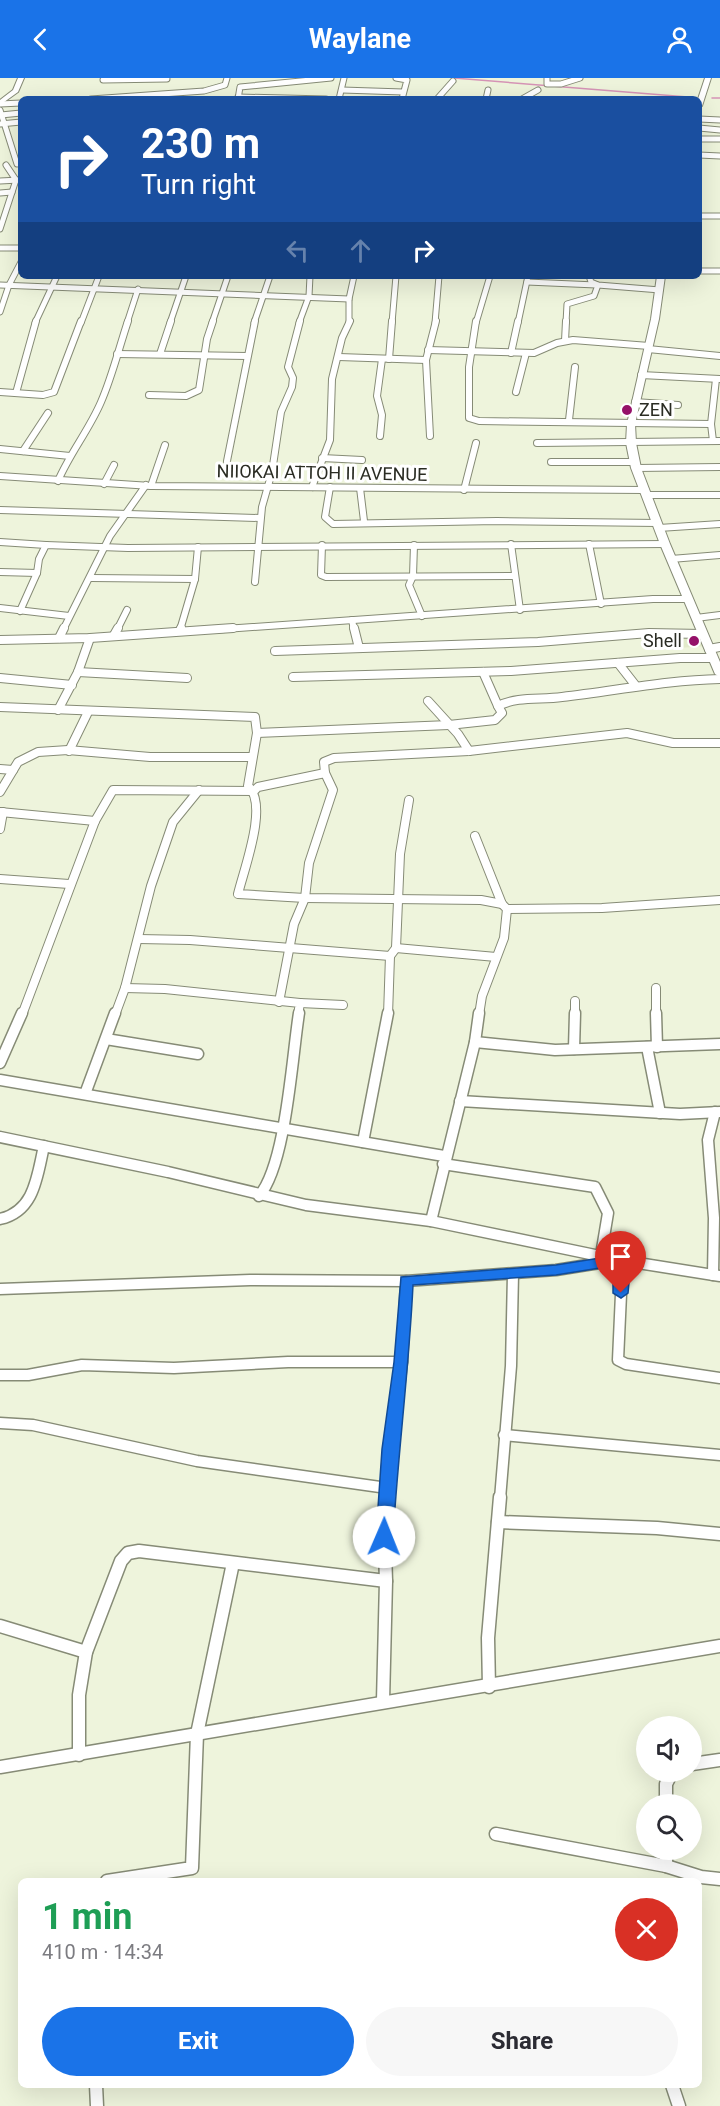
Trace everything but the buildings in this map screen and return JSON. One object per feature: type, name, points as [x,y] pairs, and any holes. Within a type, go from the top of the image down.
[{"type":"main road","points":[[0,103],[16,91],[22,78]]},
{"type":"main road","points":[[696,96],[700,78]]},
{"type":"main road","points":[[702,97],[708,78]]},
{"type":"main road","points":[[662,279],[649,347],[635,402],[631,424],[631,443],[635,465],[658,526],[720,674]]},
{"type":"street","points":[[155,96],[204,91],[225,85],[226,78]]},
{"type":"street","points":[[238,96],[240,87],[331,78]]},
{"type":"street","points":[[340,96],[344,78]]},
{"type":"street","points":[[396,78],[407,80],[402,96]]},
{"type":"street","points":[[547,78],[548,84],[554,85],[580,78]]},
{"type":"street","points":[[104,80],[168,79],[165,89]]},
{"type":"street","points":[[439,96],[453,81]]},
{"type":"street","points":[[342,90],[403,92]]},
{"type":"street","points":[[487,96],[488,90]]},
{"type":"street","points":[[527,96],[538,90]]},
{"type":"street","points":[[203,96],[204,91]]},
{"type":"street","points":[[0,103],[18,103]]},
{"type":"street","points":[[18,113],[1,112],[2,124],[18,162]]},
{"type":"street","points":[[702,119],[720,120]]},
{"type":"street","points":[[2,124],[18,122]]},
{"type":"street","points":[[702,128],[720,130]]},
{"type":"street","points":[[702,139],[720,139]]},
{"type":"street","points":[[0,142],[10,141]]},
{"type":"street","points":[[0,149],[12,148]]},
{"type":"street","points":[[702,155],[720,156]]},
{"type":"street","points":[[3,165],[18,164]]},
{"type":"street","points":[[3,165],[18,180]]},
{"type":"street","points":[[0,173],[10,172]]},
{"type":"street","points":[[0,181],[18,180]]},
{"type":"street","points":[[0,229],[2,216],[18,180]]},
{"type":"street","points":[[0,193],[12,192]]},
{"type":"street","points":[[702,216],[720,216]]},
{"type":"street","points":[[0,248],[18,248]]},
{"type":"street","points":[[0,312],[9,285],[18,268]]},
{"type":"street","points":[[702,271],[720,271]]},
{"type":"street","points":[[16,393],[37,316],[56,279]]},
{"type":"street","points":[[0,392],[44,395],[54,392],[98,279]]},
{"type":"street","points":[[160,354],[185,279]]},
{"type":"street","points":[[148,395],[194,394],[199,390],[207,339],[227,279]]},
{"type":"street","points":[[226,461],[254,324],[269,279]]},
{"type":"street","points":[[255,582],[256,546],[260,518],[272,472],[281,412],[292,387],[293,378],[288,367],[294,338],[309,296],[310,279]]},
{"type":"street","points":[[312,487],[330,440],[332,379],[351,319],[349,299],[353,279]]},
{"type":"street","points":[[380,436],[382,415],[377,396],[385,359],[396,279]]},
{"type":"street","points":[[430,436],[427,419],[426,360],[438,312],[439,279]]},
{"type":"street","points":[[489,279],[481,295],[472,351],[467,408],[469,418],[479,421],[569,420],[631,424],[711,424]]},
{"type":"street","points":[[511,353],[528,279],[660,290]]},
{"type":"street","points":[[590,279],[597,285]]},
{"type":"street","points":[[0,285],[223,292],[349,299]]},
{"type":"street","points":[[565,341],[567,304],[594,296],[597,285]]},
{"type":"street","points":[[58,481],[70,456],[93,419],[138,289]]},
{"type":"street","points":[[428,350],[526,353],[540,352],[565,341],[649,347],[720,356]]},
{"type":"street","points":[[516,392],[526,353]]},
{"type":"street","points":[[117,354],[247,356]]},
{"type":"street","points":[[339,357],[426,360]]},
{"type":"street","points":[[569,420],[575,366]]},
{"type":"street","points":[[537,442],[717,441],[711,424],[716,410],[718,379],[641,375]]},
{"type":"street","points":[[635,402],[678,405]]},
{"type":"street","points":[[23,451],[48,413]]},
{"type":"street","points":[[464,490],[476,443]]},
{"type":"street","points":[[59,638],[124,515],[148,486],[165,445]]},
{"type":"street","points":[[0,449],[70,456]]},
{"type":"street","points":[[322,458],[362,460]]},
{"type":"street","points":[[551,462],[720,467]]},
{"type":"street","points":[[104,484],[114,465]]},
{"type":"street","name":"NIIOKAI ATTOH II AVENUE","points":[[0,476],[148,486],[330,487],[720,495]]},
{"type":"street","points":[[330,487],[325,507],[328,521],[333,524],[364,521],[720,525]]},
{"type":"street","points":[[360,488],[364,521]]},
{"type":"street","points":[[0,510],[260,518]]},
{"type":"street","points":[[0,542],[105,548],[665,544]]},
{"type":"street","points":[[511,544],[520,610]]},
{"type":"street","points":[[589,544],[601,603]]},
{"type":"street","points":[[20,611],[37,573],[39,559],[46,545]]},
{"type":"street","points":[[322,545],[321,575],[326,577],[515,576]]},
{"type":"street","points":[[414,545],[413,576],[409,585],[422,616]]},
{"type":"street","points":[[180,631],[195,579],[199,560],[198,547]]},
{"type":"street","points":[[671,559],[720,555]]},
{"type":"street","points":[[0,572],[37,573]]},
{"type":"street","points":[[91,578],[195,579]]},
{"type":"street","points":[[0,640],[90,638],[688,599]]},
{"type":"street","points":[[0,608],[69,616]]},
{"type":"street","points":[[114,635],[127,610]]},
{"type":"street","points":[[696,618],[720,615]]},
{"type":"street","points":[[352,620],[359,648]]},
{"type":"street","points":[[275,651],[538,642],[649,633],[702,634]]},
{"type":"street","points":[[58,710],[78,672],[90,638]]},
{"type":"street","points":[[293,677],[409,672],[483,672],[618,663],[680,658],[711,653],[720,647]]},
{"type":"street","points":[[618,663],[636,686]]},
{"type":"street","points":[[78,672],[187,678]]},
{"type":"street","points":[[257,734],[448,724],[499,718],[502,713],[483,672]]},
{"type":"street","points":[[0,678],[72,685]]},
{"type":"street","points":[[498,706],[511,699],[557,698],[689,679],[720,679]]},
{"type":"street","points":[[428,701],[469,751]]},
{"type":"street","points":[[0,707],[255,717],[257,734],[251,757],[248,786],[254,791],[258,813],[238,894],[305,898],[481,900],[504,906],[602,908],[720,900]]},
{"type":"street","points":[[69,751],[88,712]]},
{"type":"street","points":[[279,1002],[297,913],[305,898],[309,863],[322,814],[329,804],[333,790],[325,773],[324,762],[334,758],[469,751],[627,733],[673,743],[720,743]]},
{"type":"street","points":[[0,792],[13,770],[28,754],[69,751],[150,757],[251,757]]},
{"type":"street","points":[[0,769],[13,770]]},
{"type":"street","points":[[254,791],[258,786],[325,773]]},
{"type":"street","points":[[0,1062],[26,1005],[69,884],[95,821],[113,790],[254,791]]},
{"type":"street","points":[[85,1094],[125,988],[151,886],[172,822],[199,790]]},
{"type":"street","points":[[363,1142],[390,1003],[390,956],[396,948],[400,854],[409,800]]},
{"type":"street","points":[[0,829],[1,812],[95,821]]},
{"type":"street","points":[[431,1221],[444,1160],[475,1042],[482,996],[504,939],[504,906],[475,836]]},
{"type":"street","points":[[0,879],[69,884]]},
{"type":"street","points":[[139,939],[390,956]]},
{"type":"street","points":[[396,948],[496,957]]},
{"type":"street","points":[[125,988],[165,989],[226,997],[269,999],[279,1002],[344,1005]]},
{"type":"street","points":[[656,988],[652,1047],[660,1113]]},
{"type":"street","points":[[574,1050],[575,1000]]},
{"type":"street","points":[[259,1196],[267,1186],[279,1154],[300,1003]]},
{"type":"street","points":[[106,1039],[198,1054]]},
{"type":"street","points":[[475,1042],[534,1049],[574,1050],[720,1044]]},
{"type":"street","points":[[0,1080],[281,1130],[363,1142],[444,1160],[595,1187],[608,1213],[601,1255]]},
{"type":"street","points":[[0,1137],[168,1172],[259,1196],[306,1205],[431,1221],[619,1260],[717,1276],[708,1140],[718,1112],[660,1113],[460,1101]]},
{"type":"street","points":[[0,1219],[17,1216],[25,1210],[31,1197],[44,1146]]},
{"type":"street","points":[[0,1289],[250,1280],[406,1281],[556,1270],[619,1260]]},
{"type":"street","points":[[619,1260],[622,1272],[618,1360],[626,1364],[720,1378]]},
{"type":"street","points":[[489,1687],[488,1638],[511,1366],[513,1274]]},
{"type":"street","points":[[383,1701],[386,1581],[384,1520],[402,1362],[406,1281]]},
{"type":"street","points":[[0,1375],[28,1375],[82,1365],[174,1368],[297,1362],[402,1362]]},
{"type":"street","points":[[0,1423],[33,1425],[197,1461],[387,1488]]},
{"type":"street","points":[[504,1435],[569,1438],[720,1455]]},
{"type":"street","points":[[498,1522],[657,1528],[720,1534]]},
{"type":"street","points":[[79,1755],[79,1695],[86,1652],[121,1562],[128,1553],[139,1551],[386,1581]]},
{"type":"street","points":[[113,1878],[192,1868],[197,1734],[233,1563]]},
{"type":"street","points":[[0,1626],[86,1652]]},
{"type":"street","points":[[0,1767],[383,1701],[489,1687],[720,1646]]},
{"type":"street","points":[[702,1763],[720,1760]]},
{"type":"street","points":[[496,1834],[666,1866],[701,1877],[720,1880]]},
{"type":"street","points":[[666,1860],[666,1866]]},
{"type":"street","points":[[96,2088],[97,2106]]},
{"type":"street","points":[[673,2088],[679,2106]]},
{"type":"shaded area","points":[[701,635],[707,646],[665,649],[661,636]]},
{"type":"waterway","points":[[454,78],[676,96]]},
{"type":"waterway","points":[[712,98],[720,98]]},
{"type":"place","name":"ZEN","points":[[627,410]]},
{"type":"place","name":"Shell","points":[[694,641]]},
{"type":"route","points":[[384,1537],[390,1449],[402,1362],[406,1281],[556,1270],[619,1260],[622,1272],[621,1293]]}]
